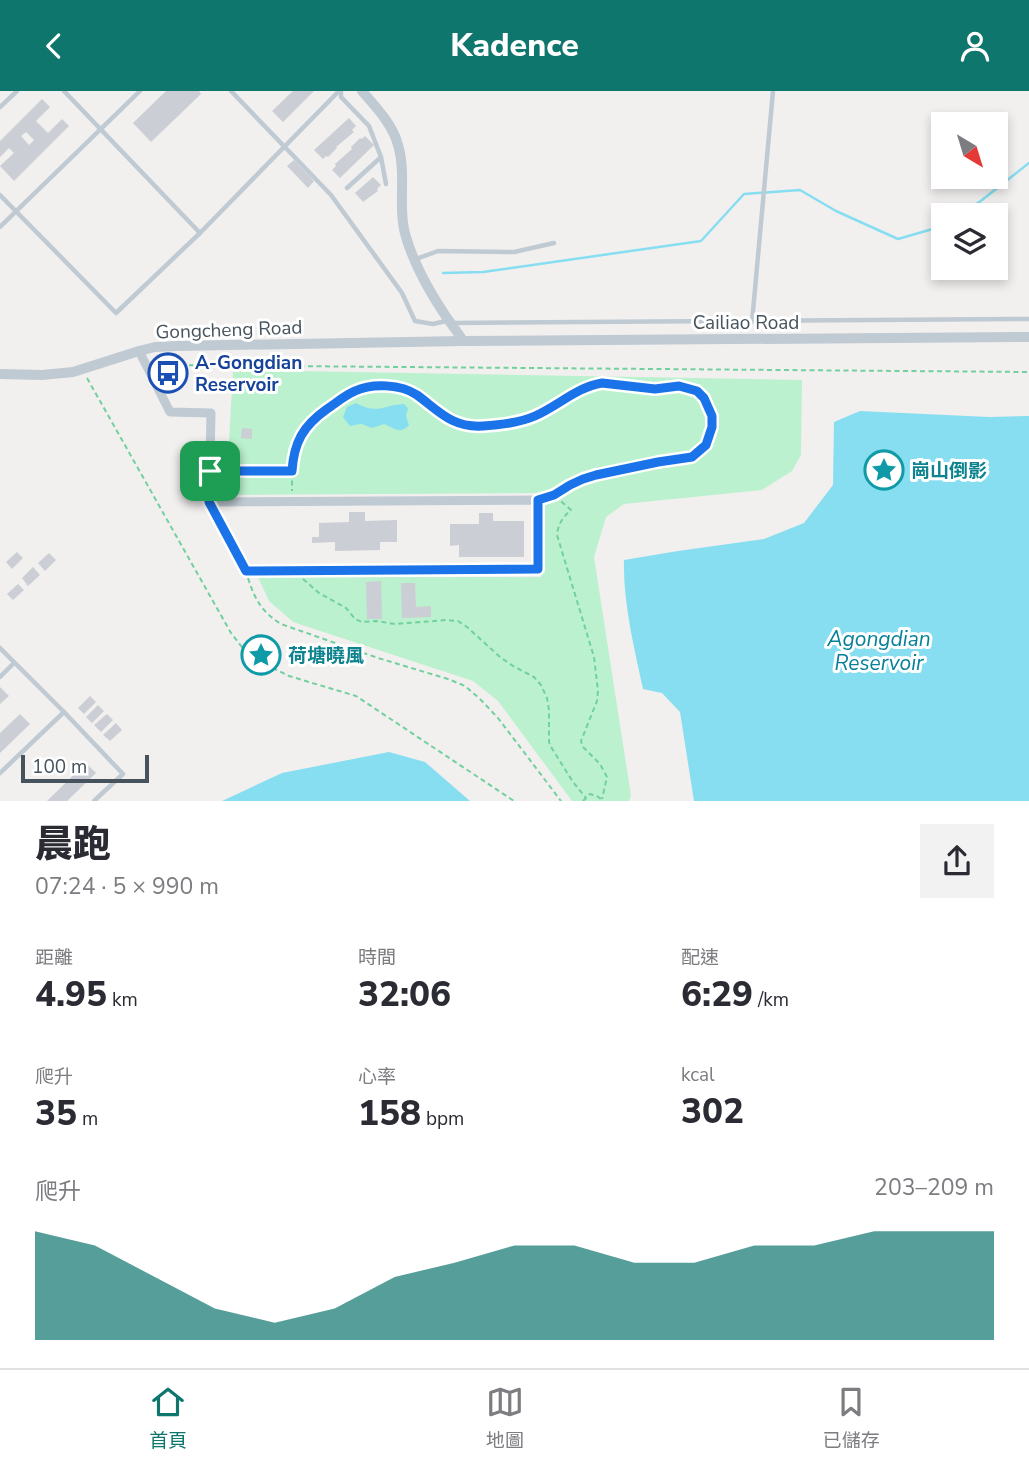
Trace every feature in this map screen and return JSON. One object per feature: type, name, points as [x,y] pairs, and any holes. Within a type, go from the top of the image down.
[{"type":"street","points":[[362,91],[389,125],[398,143],[406,236],[415,260],[428,287],[463,341]]},
{"type":"street","name":"Cailiao Road","points":[[463,341],[1029,337]]},
{"type":"street","name":"Gongcheng Road","points":[[0,374],[42,375],[73,372],[155,347],[463,341]]},
{"type":"street","points":[[139,351],[170,412],[211,413],[209,502],[246,571],[538,569],[538,500],[209,502]]},
{"type":"lane","points":[[0,107],[17,91]]},
{"type":"lane","points":[[64,91],[200,233]]},
{"type":"lane","points":[[0,227],[140,91]]},
{"type":"lane","points":[[231,91],[331,195],[402,293],[415,321],[433,324],[448,319],[752,322],[1029,319]]},
{"type":"lane","points":[[0,195],[116,313],[200,233],[340,91]]},
{"type":"lane","points":[[340,91],[341,97],[369,126],[381,157],[386,184]]},
{"type":"lane","points":[[752,322],[773,91]]},
{"type":"lane","points":[[347,188],[381,157]]},
{"type":"lane","points":[[415,260],[438,251],[514,252],[554,243]]},
{"type":"lane","points":[[0,648],[122,774],[94,801]]},
{"type":"lane","points":[[0,677],[14,663]]},
{"type":"lane","points":[[0,773],[64,712]]},
{"type":"path","points":[[146,365],[1029,372]]},
{"type":"path","points":[[82,368],[231,633],[249,656],[289,676],[356,696],[514,801]]},
{"type":"path","points":[[293,502],[292,471],[297,442],[321,413],[355,391],[383,386],[398,387],[414,393],[446,418],[464,426],[520,422],[536,416],[592,384],[655,389],[679,386],[697,391],[704,398],[712,416],[712,427],[706,445],[692,457],[596,475],[538,500]]},
{"type":"path","points":[[210,471],[292,471]]},
{"type":"path","points":[[554,495],[571,510],[563,518],[557,535],[594,657],[598,691],[597,701],[580,741],[600,764],[607,777],[603,800],[590,795],[583,801]]},
{"type":"path","points":[[246,571],[253,596],[268,616],[281,624],[466,686],[498,719],[561,801]]},
{"type":"path","points":[[297,571],[312,588],[346,608],[355,619],[362,622],[395,624],[458,621],[500,657],[534,677],[548,698],[551,747],[586,798]]},
{"type":"green space","points":[[233,370],[802,380],[801,455],[792,471],[762,490],[624,504],[606,517],[594,557],[631,796],[629,801],[572,801],[498,701],[473,681],[293,622],[269,601],[258,577],[541,577],[541,493],[226,495]]},
{"type":"water","points":[[356,403],[375,409],[404,404],[408,408],[406,416],[409,425],[400,430],[384,424],[372,428],[362,424],[350,426],[343,417],[347,407]]},
{"type":"water","name":"Agongdian Reservoir","points":[[860,411],[989,417],[1029,416],[1029,801],[694,801],[680,712],[662,693],[643,689],[627,609],[624,560],[764,539],[804,523],[833,485],[834,422]]},
{"type":"water","points":[[389,752],[425,762],[470,801],[222,801],[282,773]]},
{"type":"building","points":[[166,91],[199,91],[201,94],[151,142],[133,123]]},
{"type":"building","points":[[293,91],[314,91],[283,122],[272,111]]},
{"type":"building","points":[[42,99],[50,107],[36,121],[48,133],[62,119],[69,126],[14,181],[0,166],[14,153],[9,148],[0,157],[0,141]],"holes":[[[26,132],[34,140],[29,145],[21,136]]]},
{"type":"building","points":[[349,118],[356,126],[352,130],[354,132],[323,159],[314,150]]},
{"type":"building","points":[[365,136],[374,145],[340,178],[332,170],[335,164]]},
{"type":"building","points":[[294,160],[314,181],[308,188],[287,166]]},
{"type":"building","points":[[373,177],[381,185],[378,191],[363,202],[355,193]]},
{"type":"building","points":[[242,428],[252,429],[252,439],[241,438]]},
{"type":"building","points":[[349,512],[365,512],[365,521],[397,520],[397,542],[380,542],[380,550],[335,551],[335,542],[312,543],[312,537],[319,537],[319,523],[349,522]]},
{"type":"building","points":[[479,513],[493,513],[493,521],[524,521],[524,557],[459,557],[459,545],[450,546],[450,524],[479,524]]},
{"type":"building","points":[[17,552],[23,558],[12,569],[6,562]]},
{"type":"building","points":[[49,553],[56,560],[45,571],[38,563]]},
{"type":"building","points":[[33,567],[40,575],[28,586],[22,578]]},
{"type":"building","points":[[381,581],[382,619],[367,619],[366,582]]},
{"type":"building","points":[[401,583],[415,583],[416,607],[431,606],[431,617],[402,618]]},
{"type":"building","points":[[18,584],[24,590],[13,600],[7,594]]},
{"type":"building","points":[[0,687],[9,696],[0,704]]},
{"type":"building","points":[[90,696],[96,702],[84,714],[78,708]]},
{"type":"building","points":[[98,705],[104,711],[92,723],[86,717]]},
{"type":"building","points":[[20,714],[30,724],[0,753],[0,733]]},
{"type":"building","points":[[107,714],[113,720],[101,732],[94,725]]},
{"type":"building","points":[[116,723],[122,730],[110,741],[103,735]]},
{"type":"building","points":[[86,763],[96,773],[67,801],[47,801]]},
{"type":"waterway","points":[[978,203],[1029,163]]},
{"type":"waterway","points":[[443,273],[483,272],[701,241],[744,194],[800,190],[836,211],[898,239],[931,229]]},
{"type":"place","name":"A-Gongdian Reservoir","points":[[168,373]]},
{"type":"place","name":"崗山倒影","points":[[884,470]]},
{"type":"place","name":"荷塘曉風","points":[[261,655]]},
{"type":"route","points":[[602,383],[655,389],[669,386],[689,388],[704,398],[712,416],[712,427],[706,445],[692,457],[596,475],[538,500],[538,569],[246,571],[209,502],[210,471],[292,471],[297,442],[321,413],[355,391],[383,386],[398,387],[414,393],[446,418],[464,426],[520,422],[536,416],[592,384],[602,383]]}]
